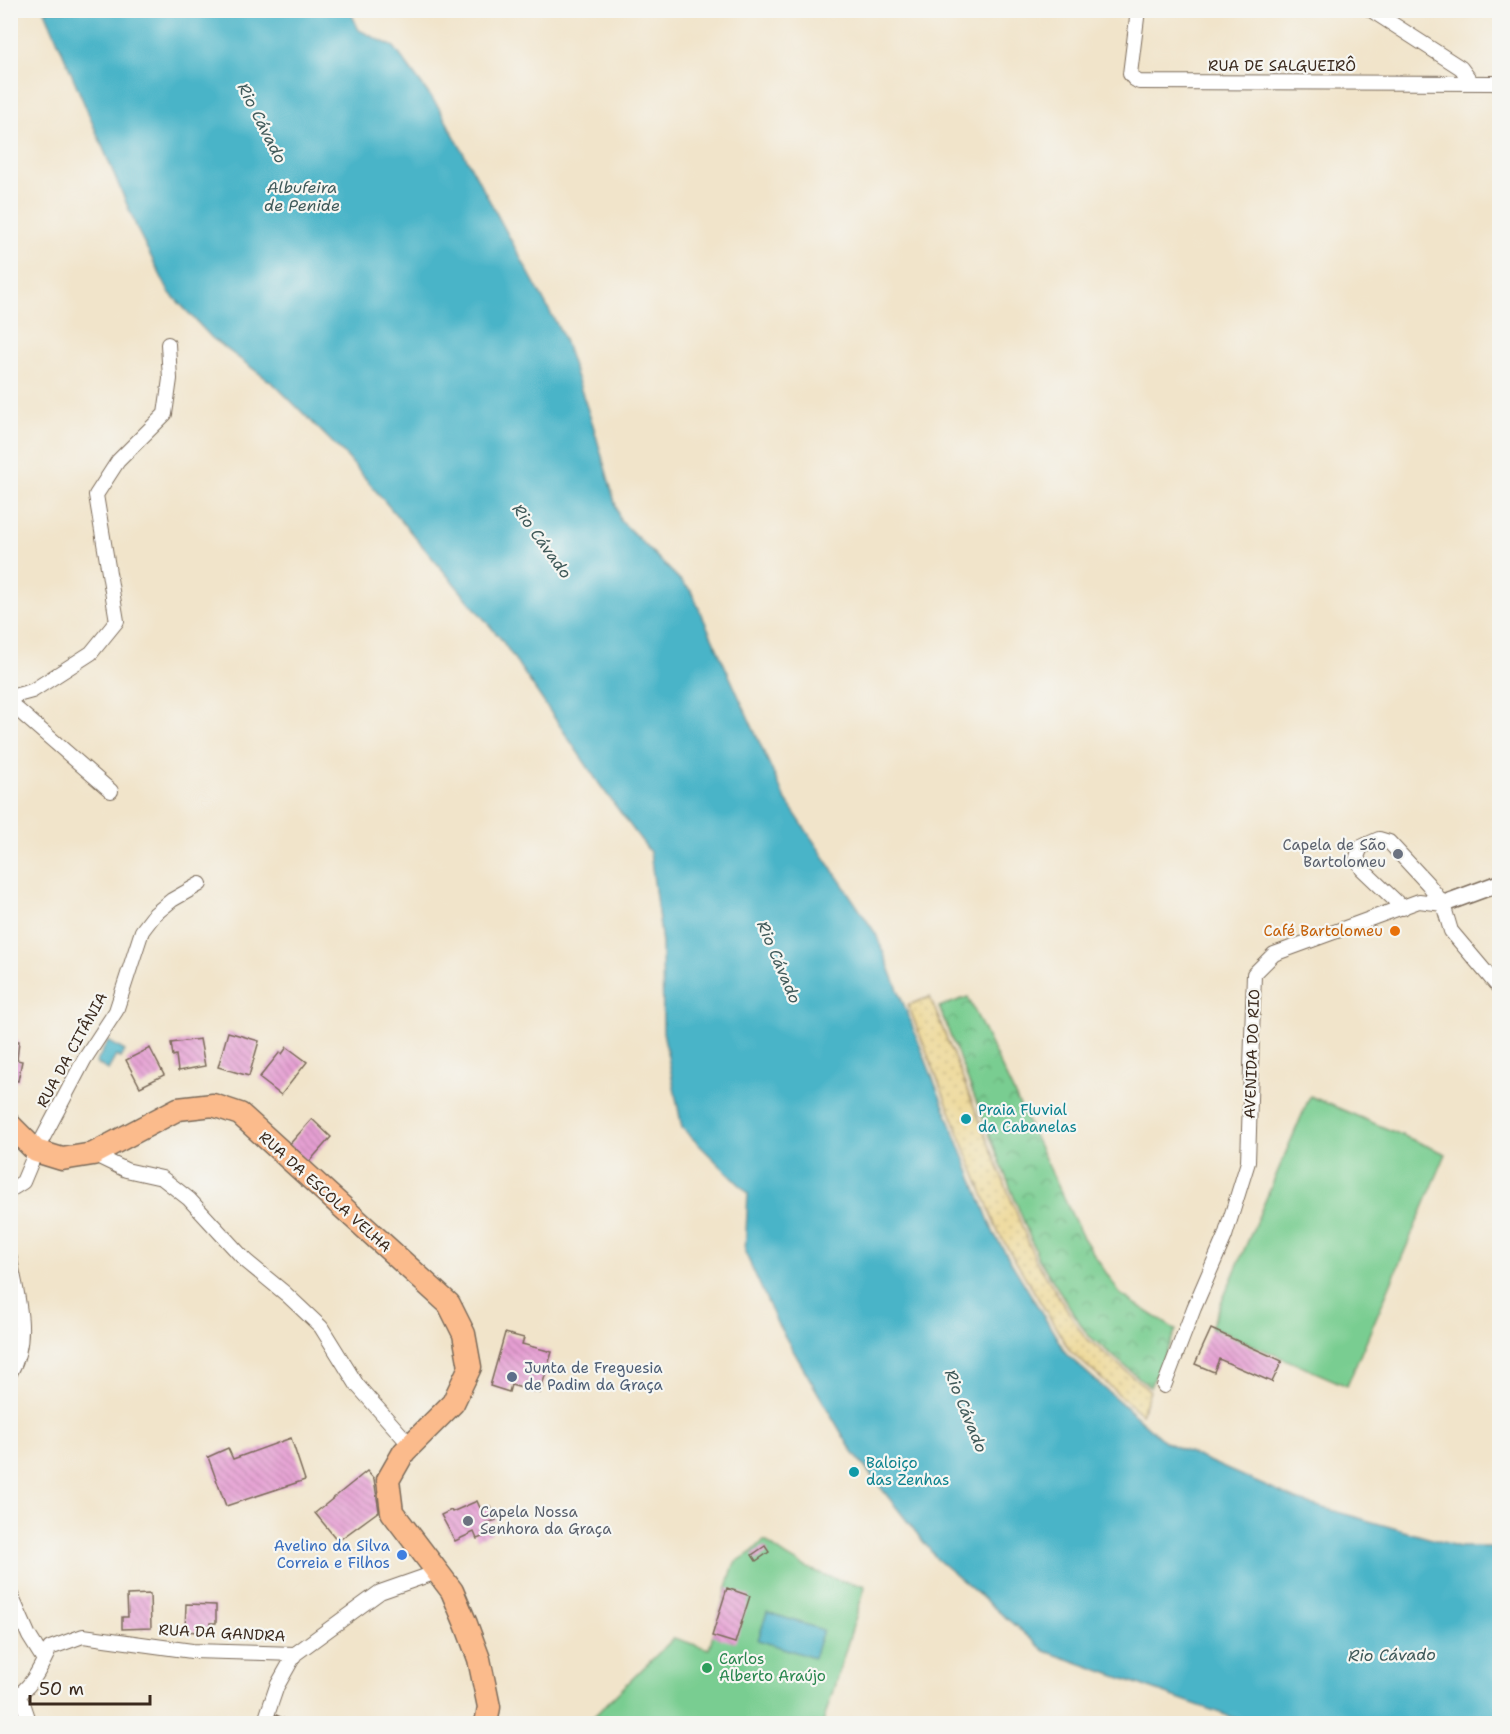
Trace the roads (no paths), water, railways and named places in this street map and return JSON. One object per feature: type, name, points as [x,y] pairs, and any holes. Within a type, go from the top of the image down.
[{"type":"main road","name":"RUA DA ESCOLA VELHA","points":[[36,1151],[62,1159],[93,1154],[178,1110],[213,1105],[240,1114],[448,1304],[464,1334],[470,1367],[453,1403],[404,1452],[388,1480],[392,1512],[452,1591],[466,1624],[478,1659],[489,1707],[486,1724]]},
{"type":"main road","points":[[10,1125],[36,1151]]},
{"type":"street","name":"RUA DE SALGUEIRÔ","points":[[1138,10],[1130,74],[1139,82],[1493,83],[1500,86]]},
{"type":"street","points":[[1371,10],[1461,68],[1472,83]]},
{"type":"street","points":[[10,697],[32,691],[91,653],[117,621],[96,495],[118,461],[165,414],[170,379],[168,344]]},
{"type":"street","points":[[10,703],[111,791]]},
{"type":"street","points":[[1403,908],[1362,869],[1357,857],[1361,847],[1379,839],[1389,842],[1428,884],[1443,904],[1451,931],[1500,989]]},
{"type":"street","name":"AVENIDA DO RIO","points":[[1164,1386],[1225,1236],[1248,1162],[1254,974],[1274,954],[1419,902],[1443,904],[1500,883]]},
{"type":"street","name":"RUA DA CITÂNIA","points":[[10,1190],[23,1182],[36,1151],[84,1060],[116,1011],[142,931],[172,900],[200,884]]},
{"type":"street","points":[[93,1154],[126,1170],[162,1178],[189,1199],[246,1261],[321,1327],[357,1385],[410,1445]]},
{"type":"street","points":[[10,1259],[20,1304],[22,1338],[14,1368],[10,1373]]},
{"type":"street","name":"RUA DA GANDRA","points":[[14,1699],[30,1685],[51,1648],[83,1636],[192,1651],[295,1654],[380,1592],[438,1572]]},
{"type":"street","points":[[10,1593],[29,1636],[44,1660]]},
{"type":"street","points":[[264,1724],[277,1686],[295,1654]]},
{"type":"street","points":[[14,1699],[24,1706],[30,1724]]},
{"type":"water","name":"Albufeira de Penide","points":[[45,11],[350,11],[359,30],[394,47],[439,108],[562,334],[593,425],[620,520],[691,591],[785,799],[876,934],[994,1234],[1067,1355],[1165,1442],[1299,1501],[1460,1547],[1499,1547],[1499,1723],[1248,1723],[1045,1651],[937,1559],[852,1451],[777,1323],[745,1252],[748,1193],[682,1128],[663,1032],[662,943],[650,852],[600,785],[501,639],[348,458],[276,386],[212,338],[169,292],[139,233]]},
{"type":"water","points":[[108,1041],[125,1051],[120,1058],[116,1056],[108,1070],[96,1063]]},
{"type":"water","points":[[767,1612],[823,1630],[814,1658],[758,1640]]},
{"type":"place","name":"Capela de São Bartolomeu","points":[[1398,854]]},
{"type":"place","name":"Café Bartolomeu","points":[[1395,931]]},
{"type":"place","name":"Praia Fluvial da Cabanelas","points":[[966,1119]]},
{"type":"place","name":"Junta de Freguesia de Padim da Graça","points":[[512,1377]]},
{"type":"place","name":"Baloiço das Zenhas","points":[[854,1472]]},
{"type":"place","name":"Capela Nossa Senhora da Graça","points":[[468,1521]]},
{"type":"place","name":"Avelino da Silva Correia e Filhos","points":[[402,1555]]},
{"type":"place","name":"Carlos Alberto Araújo","points":[[707,1668]]},
{"type":"water label","name":"Rio Cávado","points":[[262,123]]},
{"type":"water label","name":"Rio Cávado","points":[[542,541]]},
{"type":"water label","name":"Rio Cávado","points":[[779,962]]},
{"type":"water label","name":"Rio Cávado","points":[[966,1411]]},
{"type":"water label","name":"Rio Cávado","points":[[1392,1655]]}]
